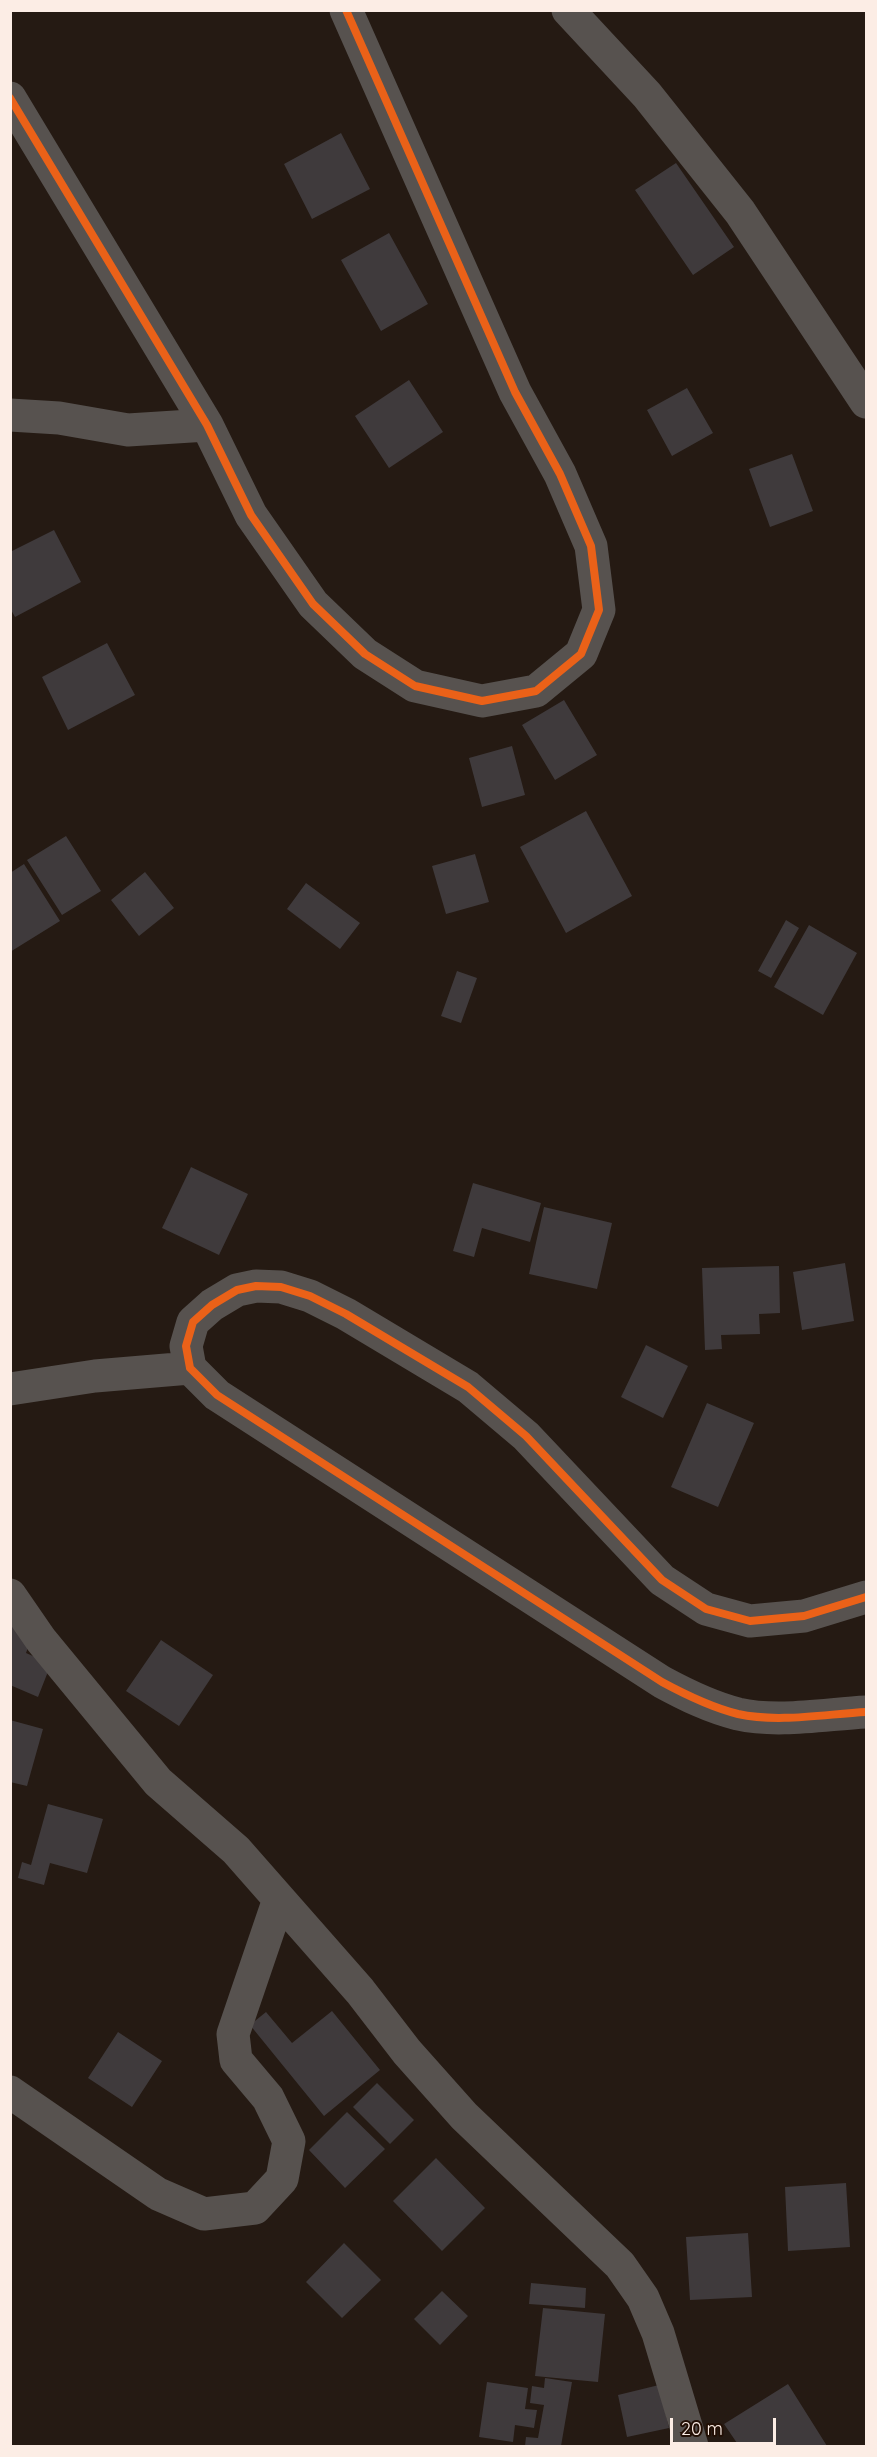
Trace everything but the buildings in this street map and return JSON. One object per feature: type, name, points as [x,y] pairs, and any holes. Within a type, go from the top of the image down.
[{"type":"street","points":[[10,98],[207,425],[251,515],[313,604],[365,654],[415,686],[482,701],[536,691],[581,654],[599,610],[591,546],[560,474],[515,392],[346,10]]},
{"type":"street","points":[[568,10],[647,95],[740,212],[867,402]]},
{"type":"street","points":[[10,415],[59,418],[128,430],[207,425]]},
{"type":"street","points":[[867,1597],[804,1616],[750,1621],[706,1609],[662,1580],[526,1436],[468,1387],[346,1314],[310,1296],[281,1287],[256,1286],[237,1290],[212,1305],[193,1322],[186,1346],[190,1368],[217,1395],[662,1682],[700,1702],[740,1714],[772,1716],[867,1712]]},
{"type":"street","points":[[10,1389],[94,1376],[190,1368]]},
{"type":"street","points":[[10,1595],[41,1640],[158,1782],[236,1850],[464,2116],[620,2265],[643,2298],[658,2333],[692,2446]]},
{"type":"street","points":[[10,2092],[158,2194],[204,2214],[255,2208],[282,2180],[289,2141],[268,2098],[236,2060],[233,2034],[279,1899]]},
{"type":"cycle path","points":[[10,98],[207,425],[251,515],[313,604],[365,654],[415,686],[482,701],[536,691],[581,654],[599,610],[591,546],[560,474],[515,392],[346,10]]},
{"type":"cycle path","points":[[866,1597],[804,1616],[750,1621],[706,1609],[662,1580],[526,1436],[468,1387],[346,1314],[310,1296],[281,1287],[256,1286],[237,1290],[212,1305],[193,1322],[186,1346],[190,1368],[217,1395],[662,1682],[708,1704],[753,1717],[786,1718],[866,1712]]}]
